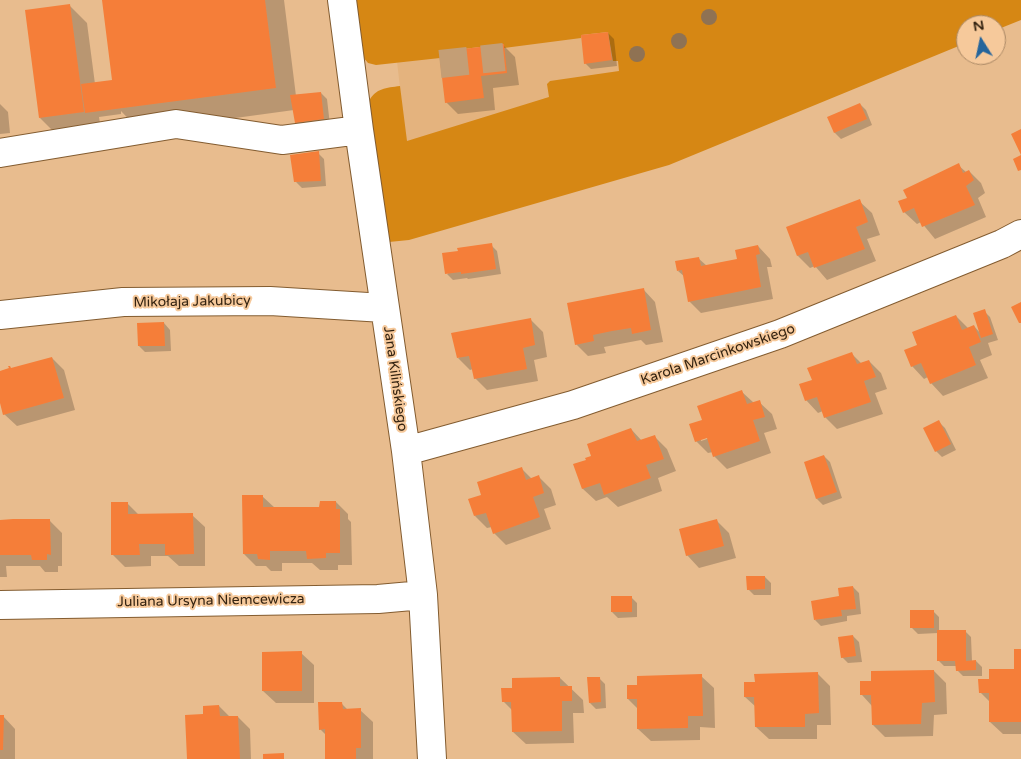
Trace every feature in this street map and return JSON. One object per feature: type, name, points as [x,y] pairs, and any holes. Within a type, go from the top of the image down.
[{"type":"street","name":"Jana Kilińskiego","points":[[342,0],[384,308],[406,451],[422,595],[432,759]]},
{"type":"street","points":[[0,153],[176,124],[282,140],[359,130]]},
{"type":"street","name":"Karola Marcinkowskiego","points":[[406,451],[573,406],[780,334],[1002,244],[1021,234]]},
{"type":"street","name":"Mikołaja Jakubicy","points":[[0,315],[123,302],[270,301],[384,308]]},
{"type":"street","name":"Juliana Ursyna Niemcewicza","points":[[0,605],[368,599],[422,595]]},
{"type":"shaded area","points":[[356,0],[1021,0],[1021,20],[1006,26],[1006,15],[956,15],[956,47],[669,165],[409,240],[389,242],[369,101],[375,93],[382,89],[400,86],[407,141],[549,97],[547,84],[550,81],[619,71],[618,61],[613,61],[608,32],[581,35],[581,38],[504,48],[503,44],[440,52],[440,58],[376,65],[368,63],[363,57]]},
{"type":"shaded area","points":[[390,0],[726,37],[407,149]]},
{"type":"building","points":[[102,0],[265,0],[276,88],[85,113],[81,84],[112,80]]},
{"type":"building","points":[[70,4],[84,112],[39,118],[25,10]]},
{"type":"building","points":[[608,32],[612,60],[584,64],[581,35]]},
{"type":"building","points":[[504,44],[507,73],[481,76],[484,98],[445,103],[439,52]]},
{"type":"building","points":[[321,92],[324,119],[295,123],[290,95]]},
{"type":"building","points":[[860,103],[867,119],[834,133],[827,117]]},
{"type":"building","points":[[1021,129],[1021,155],[1011,134]]},
{"type":"building","points":[[319,151],[321,181],[294,182],[290,155]]},
{"type":"building","points":[[1021,155],[1021,170],[1018,171],[1013,159]]},
{"type":"building","points":[[959,163],[963,173],[969,170],[974,180],[966,186],[975,205],[922,227],[914,208],[903,213],[898,201],[907,198],[903,190]]},
{"type":"building","points":[[860,199],[868,222],[856,227],[865,249],[814,268],[808,252],[797,256],[786,227]]},
{"type":"building","points":[[492,243],[496,269],[461,274],[461,272],[445,274],[442,253],[458,251],[457,248]]},
{"type":"building","points":[[758,245],[760,254],[756,255],[761,287],[688,302],[682,270],[677,271],[675,261],[699,257],[701,266],[737,259],[735,250]]},
{"type":"building","points":[[644,288],[651,330],[632,334],[631,328],[612,331],[593,335],[594,341],[575,345],[567,303]]},
{"type":"building","points":[[1021,302],[1021,323],[1019,323],[1011,307]]},
{"type":"building","points":[[985,309],[993,334],[981,338],[973,313]]},
{"type":"building","points":[[956,315],[962,330],[974,325],[981,342],[969,347],[976,365],[930,384],[921,363],[911,367],[904,350],[917,345],[912,332]]},
{"type":"building","points":[[531,318],[535,345],[523,348],[527,369],[474,379],[469,356],[457,358],[451,333]]},
{"type":"building","points":[[164,322],[165,346],[138,346],[137,323]]},
{"type":"building","points":[[852,352],[857,364],[869,360],[876,377],[864,381],[871,402],[824,418],[817,397],[805,401],[799,384],[812,380],[807,368]]},
{"type":"building","points":[[52,357],[64,398],[3,415],[0,403],[0,371],[9,368],[8,366],[11,368]]},
{"type":"building","points":[[742,390],[747,404],[760,400],[765,417],[753,420],[760,441],[713,457],[707,438],[695,442],[689,424],[702,420],[697,406]]},
{"type":"building","points":[[939,420],[951,444],[935,452],[923,428]]},
{"type":"building","points":[[631,428],[637,441],[655,435],[664,459],[646,465],[651,478],[604,495],[600,483],[582,489],[573,464],[586,460],[585,458],[591,456],[587,444]]},
{"type":"building","points":[[824,455],[837,492],[816,499],[804,462]]},
{"type":"building","points":[[522,467],[526,480],[539,475],[544,493],[533,497],[540,517],[493,534],[486,513],[474,516],[468,499],[481,495],[477,482]]},
{"type":"building","points":[[242,495],[263,495],[263,507],[319,507],[320,501],[336,501],[336,509],[340,509],[340,553],[326,553],[326,558],[307,559],[306,551],[270,551],[270,560],[258,559],[257,554],[243,554]]},
{"type":"building","points":[[111,502],[128,502],[128,514],[193,513],[194,554],[165,555],[165,544],[139,544],[140,555],[111,555]]},
{"type":"building","points":[[50,519],[51,555],[47,554],[47,560],[32,560],[31,555],[0,555],[0,520]]},
{"type":"building","points":[[717,519],[724,546],[686,556],[679,529]]},
{"type":"building","points":[[746,576],[765,576],[765,589],[747,590]]},
{"type":"building","points":[[853,586],[856,609],[841,610],[842,616],[814,620],[811,601],[839,596],[838,588]]},
{"type":"building","points":[[611,596],[632,596],[632,612],[611,612]]},
{"type":"building","points":[[910,610],[934,610],[934,628],[910,628]]},
{"type":"building","points":[[937,630],[966,630],[966,661],[976,660],[976,670],[956,671],[955,661],[937,661]]},
{"type":"building","points":[[853,635],[856,656],[841,658],[838,637]]},
{"type":"building","points":[[1014,649],[1021,649],[1021,722],[989,722],[989,693],[979,693],[978,679],[989,679],[989,669],[1014,669]]},
{"type":"building","points":[[302,651],[302,691],[262,691],[262,652]]},
{"type":"building","points":[[934,670],[935,702],[922,703],[921,724],[872,725],[871,695],[860,695],[860,681],[871,681],[871,671]]},
{"type":"building","points":[[818,672],[819,713],[805,714],[805,727],[755,727],[754,697],[744,697],[744,682],[755,682],[754,674]]},
{"type":"building","points":[[702,674],[703,716],[688,716],[688,728],[637,729],[637,699],[627,699],[627,685],[637,685],[637,676]]},
{"type":"building","points":[[560,677],[560,686],[572,686],[572,701],[562,701],[562,731],[512,732],[511,702],[502,702],[501,688],[512,688],[512,678]]},
{"type":"building","points":[[587,677],[600,677],[601,702],[589,703]]},
{"type":"building","points":[[318,702],[342,702],[343,709],[361,708],[361,748],[356,748],[356,759],[325,759],[325,729],[319,730]]},
{"type":"building","points":[[219,705],[220,716],[238,716],[240,759],[187,759],[185,715],[203,714],[203,706]]},
{"type":"building","points":[[0,715],[4,715],[3,750],[0,750]]},
{"type":"building","points":[[284,753],[284,759],[263,759],[263,754]]},
{"type":"tunnel","points":[[440,64],[504,57]]}]
